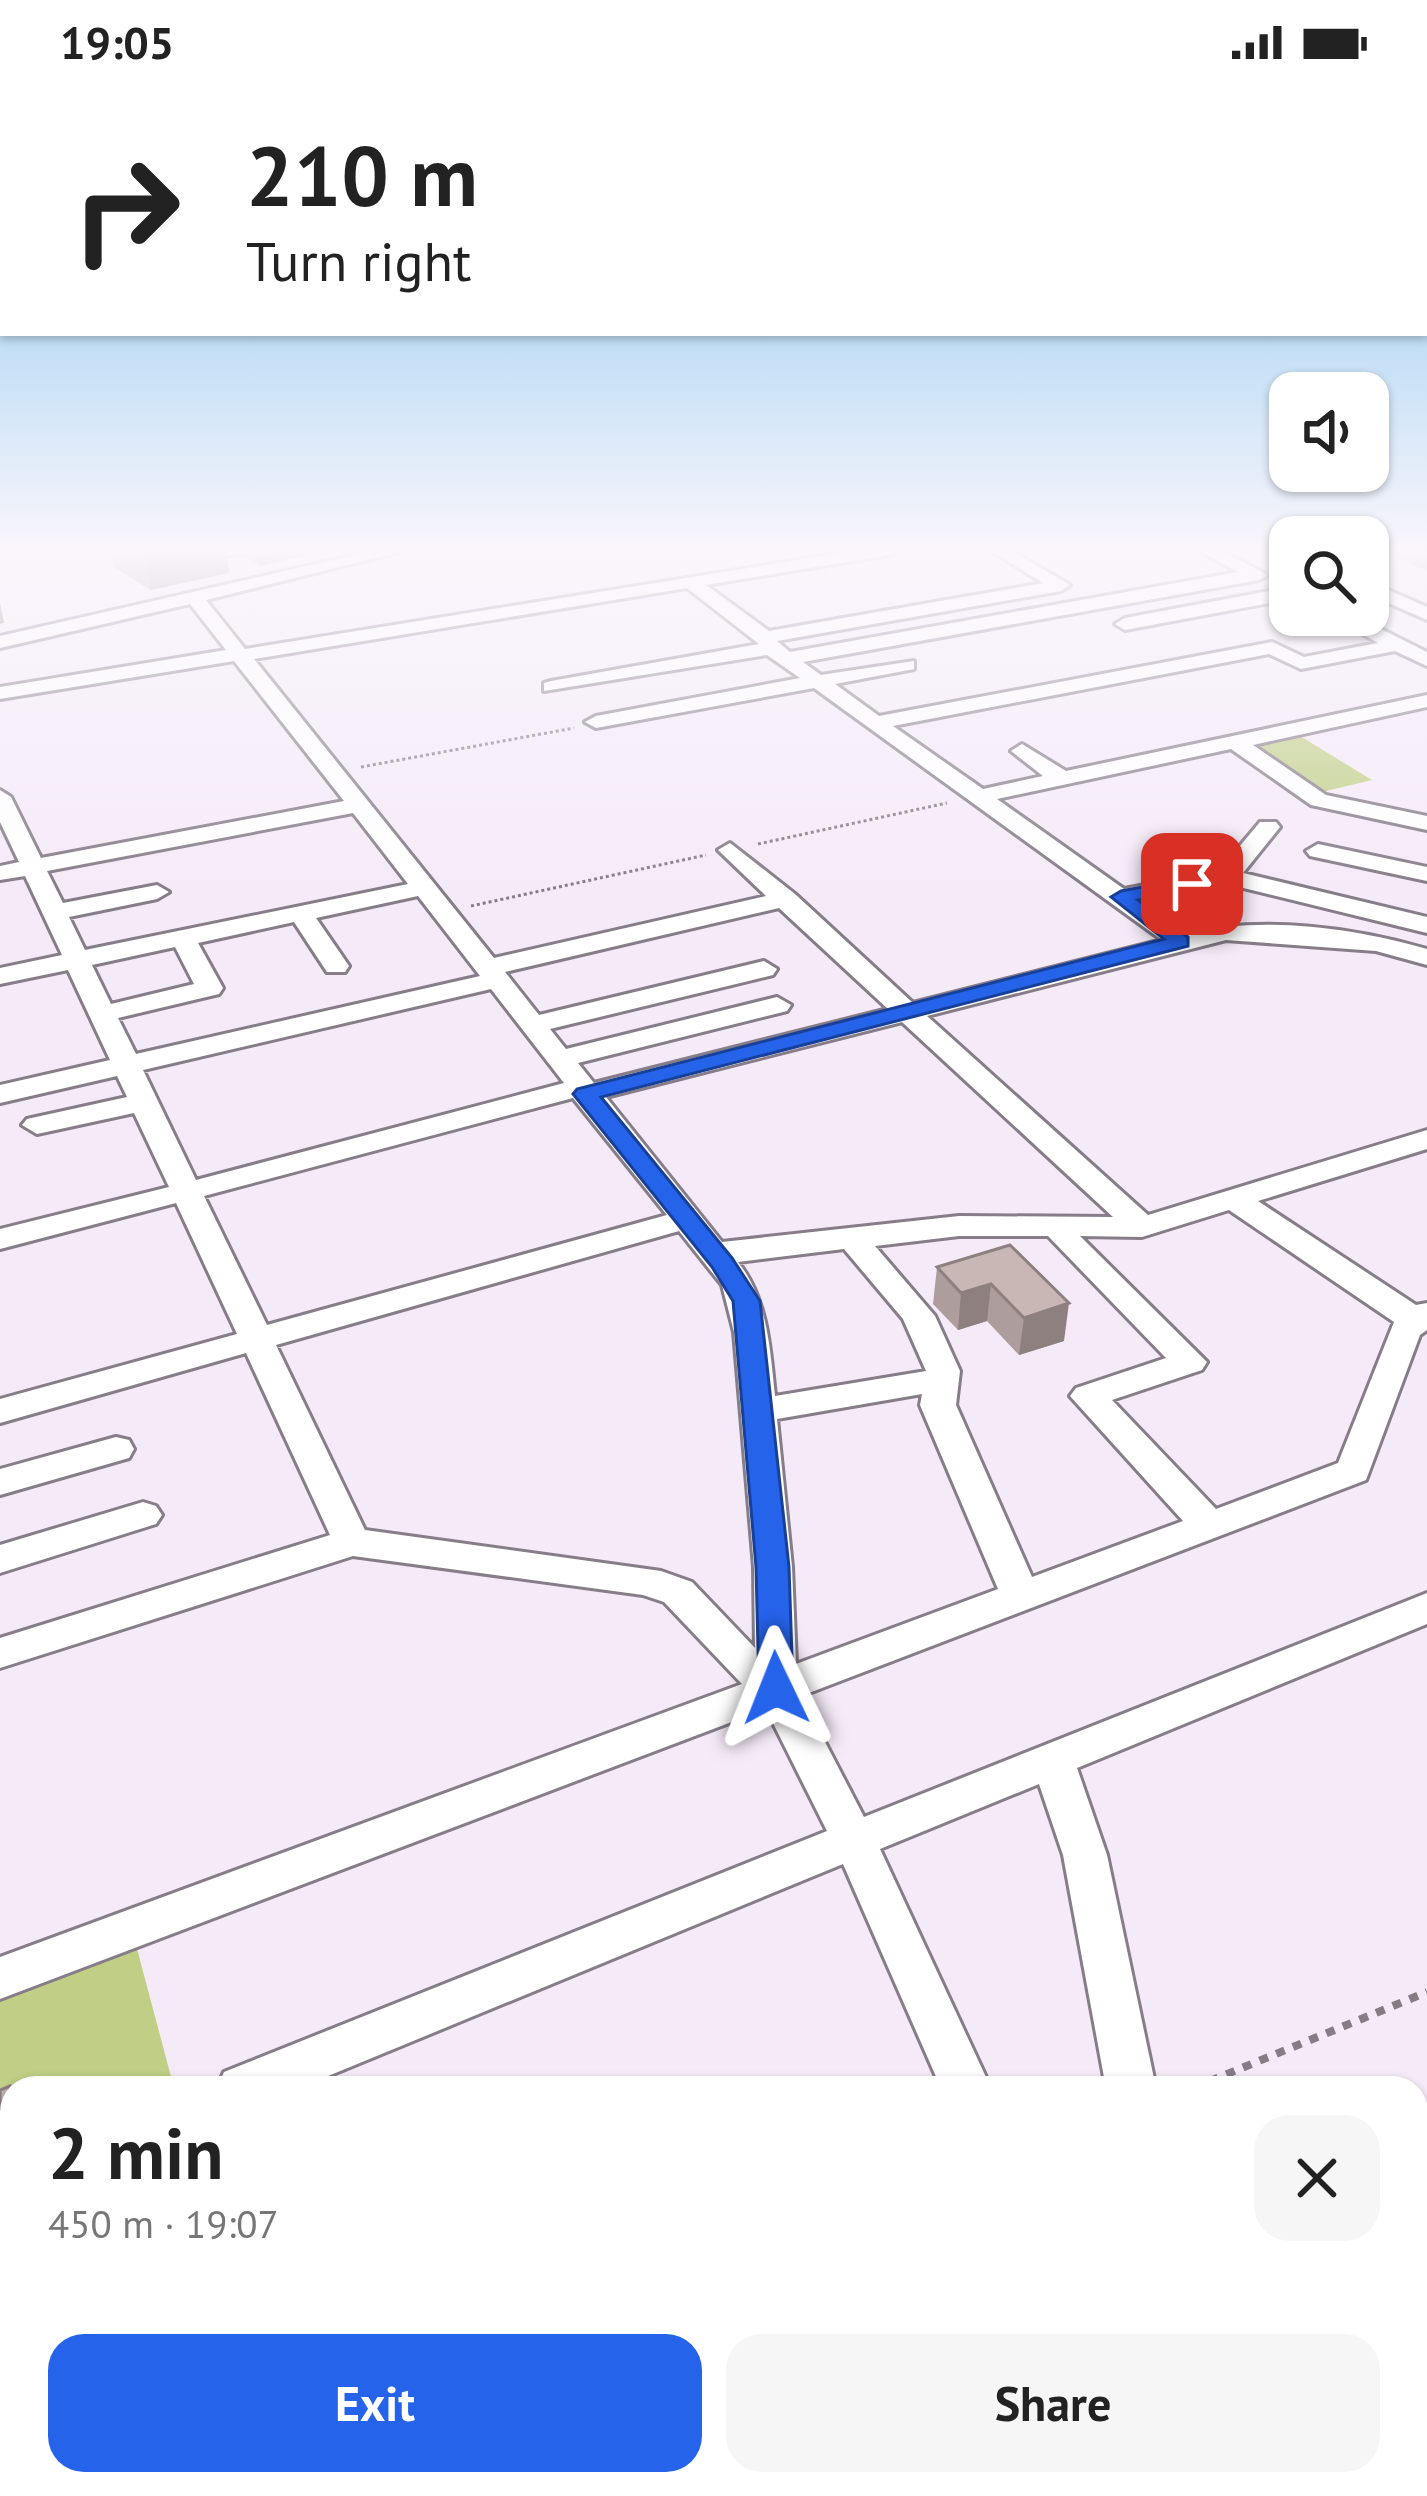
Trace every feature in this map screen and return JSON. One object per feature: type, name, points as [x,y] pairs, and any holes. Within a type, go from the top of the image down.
[{"type":"street","points":[[0,693],[190,663]]},
{"type":"street","points":[[243,663],[712,1251],[746,1301],[772,1567],[776,1688]]},
{"type":"street","points":[[551,687],[712,663]]},
{"type":"street","points":[[578,703],[739,663]]},
{"type":"street","points":[[795,663],[1180,941]]},
{"type":"street","points":[[880,722],[1195,663]]},
{"type":"street","points":[[596,722],[907,665]]},
{"type":"street","points":[[977,797],[1427,701]]},
{"type":"street","points":[[1235,743],[1319,800],[1427,823]]},
{"type":"street","points":[[1022,751],[1062,779]]},
{"type":"street","points":[[0,797],[352,1542]]},
{"type":"street","points":[[0,873],[358,805]]},
{"type":"street","points":[[1227,878],[1268,827]]},
{"type":"street","points":[[730,850],[1142,1228]]},
{"type":"street","points":[[1318,850],[1425,869]]},
{"type":"street","points":[[1121,897],[1227,878],[1427,925]]},
{"type":"street","points":[[0,976],[423,888]]},
{"type":"street","points":[[55,912],[158,892]]},
{"type":"street","points":[[0,1094],[786,899]]},
{"type":"street","points":[[300,913],[336,966]]},
{"type":"street","points":[[0,1239],[1180,941],[1226,932],[1378,943],[1427,957]]},
{"type":"street","points":[[102,1014],[210,988],[182,937]]},
{"type":"street","points":[[532,1025],[764,969]]},
{"type":"street","points":[[558,1059],[777,1005]]},
{"type":"street","points":[[37,1125],[143,1102]]},
{"type":"street","points":[[712,1251],[733,1253],[958,1226],[1142,1228],[1427,1139]]},
{"type":"street","points":[[0,1978],[1354,1471],[1405,1330],[1421,1317],[1233,1199]]},
{"type":"street","points":[[0,1411],[686,1219]]},
{"type":"street","points":[[1058,1226],[1068,1242],[1190,1362],[1088,1396],[1210,1527]]},
{"type":"street","points":[[852,1239],[918,1316],[943,1371],[938,1405],[1022,1595]]},
{"type":"street","points":[[758,1411],[939,1380]]},
{"type":"street","points":[[0,1482],[116,1448]]},
{"type":"street","points":[[0,1559],[142,1515]]},
{"type":"street","points":[[0,1653],[352,1542],[647,1581],[678,1592],[734,1654],[776,1688],[855,1842],[961,2076]]},
{"type":"street","points":[[272,2076],[1427,1608]]},
{"type":"street","points":[[1053,1760],[1085,1855],[1129,2076]]},
{"type":"path","points":[[332,772],[596,722]]},
{"type":"path","points":[[1222,2076],[1427,1992]]},
{"type":"green space","points":[[1295,733],[1372,780],[1318,793],[1246,744]]},
{"type":"green space","points":[[136,1945],[171,2076],[0,2076],[0,1995]]},
{"type":"building","points":[[1010,1245],[1069,1303],[1024,1318],[991,1284],[961,1293],[937,1267]]},
{"type":"route","points":[[776,1688],[772,1567],[746,1301],[723,1263],[585,1094],[1180,941],[1121,897],[1192,884]]}]
